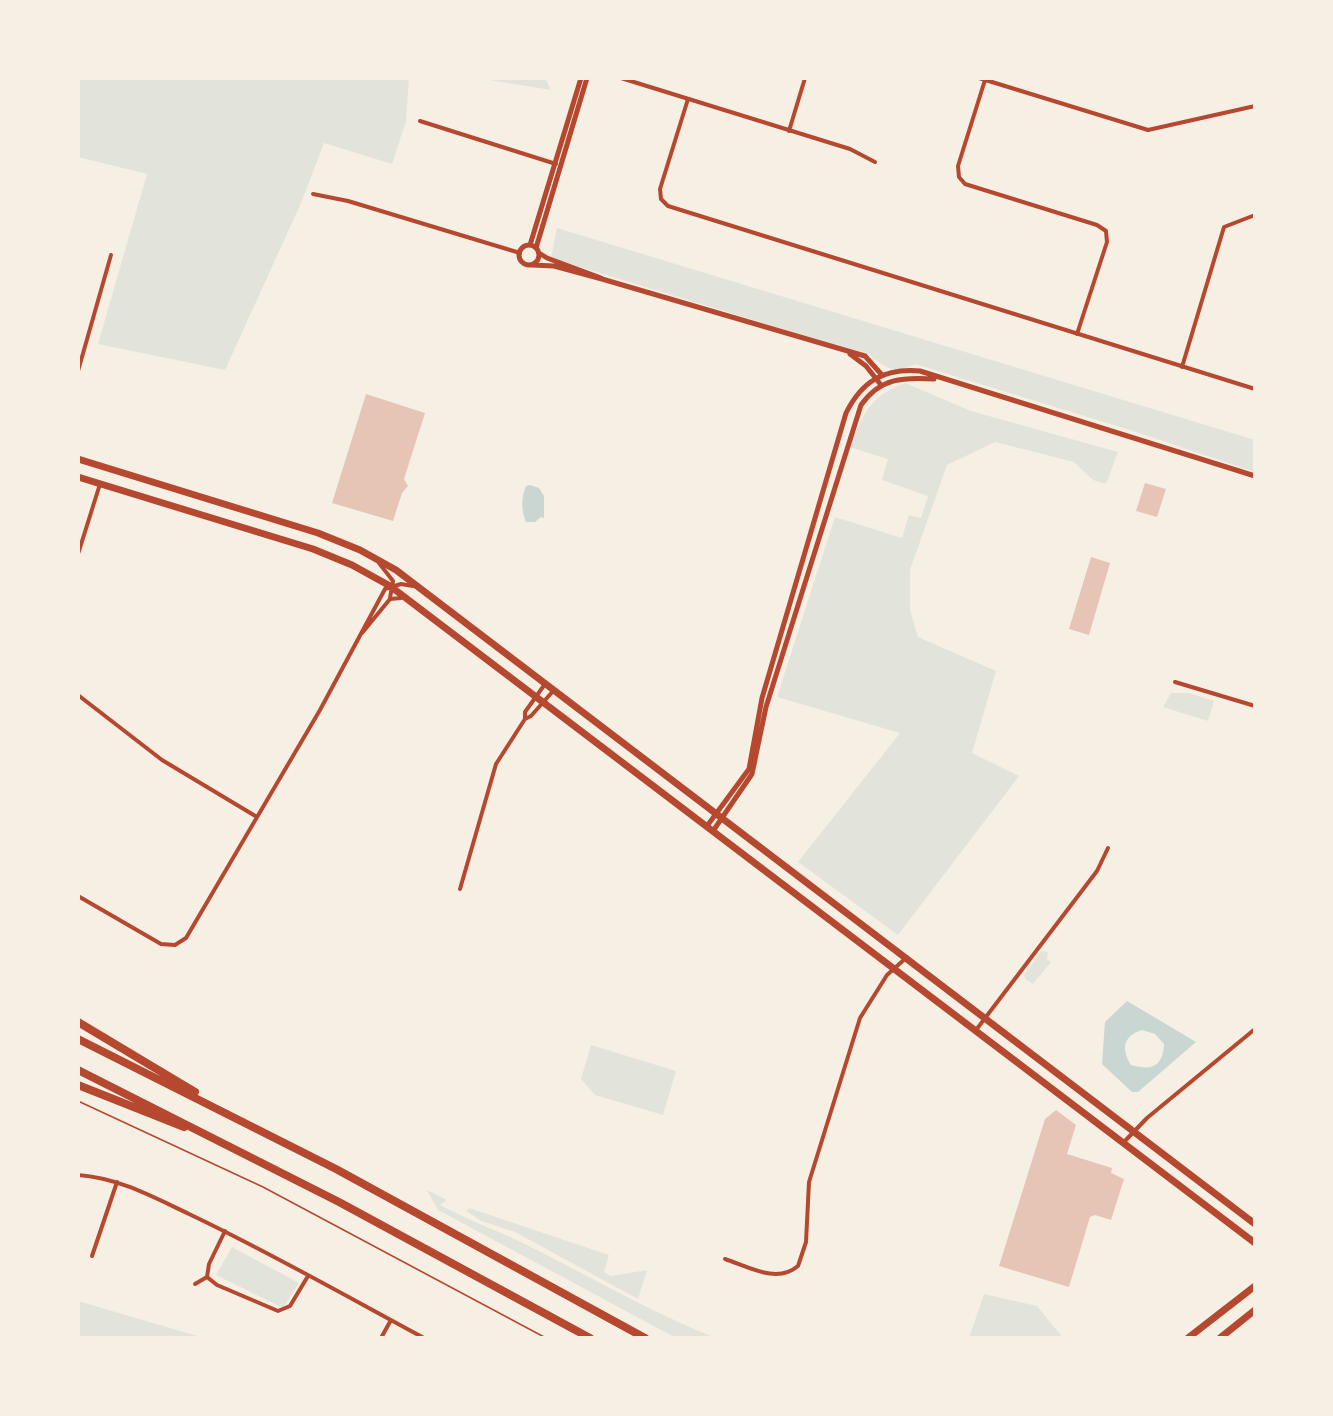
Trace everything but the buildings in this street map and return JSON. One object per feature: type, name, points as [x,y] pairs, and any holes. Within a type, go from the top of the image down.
[{"type":"highway","points":[[78,1022],[230,1113],[645,1338]]},
{"type":"highway","points":[[78,1039],[230,1113]]},
{"type":"highway","points":[[78,1070],[224,1143],[590,1338]]},
{"type":"highway","points":[[78,1085],[224,1143]]},
{"type":"main road","points":[[78,459],[318,533],[370,555],[428,593],[547,682],[1255,1224]]},
{"type":"main road","points":[[78,477],[313,549],[379,579],[409,599],[1255,1243]]},
{"type":"main road","points":[[1188,1338],[1254,1286]]},
{"type":"main road","points":[[1220,1338],[1255,1310]]},
{"type":"street","points":[[532,265],[537,261],[535,249],[581,78]]},
{"type":"street","points":[[558,164],[587,78]]},
{"type":"street","points":[[621,78],[850,148],[875,162]]},
{"type":"street","points":[[789,130],[805,78]]},
{"type":"street","points":[[978,78],[1148,130],[1255,106]]},
{"type":"street","points":[[985,80],[958,166],[959,177],[965,184],[1097,225],[1106,231],[1107,242],[1077,334]]},
{"type":"street","points":[[688,99],[660,189],[661,199],[668,206],[1255,389]]},
{"type":"street","points":[[420,121],[558,164]]},
{"type":"street","points":[[313,194],[348,201],[520,253]]},
{"type":"street","points":[[1182,367],[1224,226],[1255,215]]},
{"type":"street","points":[[602,279],[535,249],[524,247],[520,253],[522,262],[532,265],[554,266],[602,279],[849,353],[866,356],[881,374],[883,384]]},
{"type":"street","points":[[78,371],[111,255]]},
{"type":"street","points":[[849,353],[862,362],[875,379],[883,384]]},
{"type":"street","points":[[710,828],[716,812],[749,767],[762,698],[846,413],[853,400],[881,374],[914,371],[1255,476]]},
{"type":"street","points":[[710,828],[723,817],[752,774],[766,707],[856,417],[865,399],[883,384],[913,376],[939,379]]},
{"type":"street","points":[[78,554],[100,484]]},
{"type":"street","points":[[370,555],[388,573],[390,599]]},
{"type":"street","points":[[390,587],[410,585],[428,593]]},
{"type":"street","points":[[78,896],[161,944],[175,945],[186,938],[390,587]]},
{"type":"street","points":[[360,636],[390,599],[398,597],[409,599]]},
{"type":"street","points":[[460,889],[495,764],[525,718],[525,712],[547,682]]},
{"type":"street","points":[[1175,682],[1255,706]]},
{"type":"street","points":[[525,718],[531,716],[555,689]]},
{"type":"street","points":[[78,697],[162,760],[257,817]]},
{"type":"street","points":[[975,1030],[1097,871],[1108,848]]},
{"type":"street","points":[[725,1259],[772,1275],[783,1275],[798,1266],[806,1242],[808,1182],[858,1024],[873,995],[894,968],[907,957]]},
{"type":"street","points":[[1123,1143],[1134,1130],[1255,1029]]},
{"type":"street","points":[[78,1175],[117,1182],[225,1231],[424,1338]]},
{"type":"street","points":[[92,1256],[117,1182]]},
{"type":"street","points":[[195,1284],[207,1276],[209,1264],[225,1231]]},
{"type":"street","points":[[207,1276],[217,1285],[278,1311],[290,1306],[308,1276]]},
{"type":"street","points":[[381,1338],[391,1320]]},
{"type":"path","points":[[78,1101],[263,1187],[546,1338]]},
{"type":"shaded area","points":[[78,78],[409,78],[406,121],[392,164],[324,143],[301,203],[225,370],[98,344],[147,174],[78,157]]},
{"type":"shaded area","points":[[477,78],[545,78],[551,90]]},
{"type":"shaded area","points":[[557,228],[1255,440],[1255,472],[1130,430],[915,364],[903,369],[892,369],[871,356],[551,258]]},
{"type":"shaded area","points":[[905,383],[971,411],[1118,452],[1106,484],[1093,480],[1074,462],[995,442],[947,465],[910,570],[910,610],[918,637],[996,671],[972,753],[1019,776],[898,935],[798,862],[900,733],[777,697],[835,517],[902,538],[909,515],[921,518],[928,496],[882,480],[888,459],[849,447],[864,416],[875,400]]},
{"type":"shaded area","points":[[530,485],[539,488],[544,496],[544,518],[541,517],[535,522],[526,522],[522,508],[524,490]]},
{"type":"shaded area","points":[[1171,693],[1189,693],[1214,701],[1208,721],[1163,707]]},
{"type":"shaded area","points":[[1041,951],[1048,952],[1047,959],[1051,962],[1033,984],[1026,980],[1024,975]]},
{"type":"shaded area","points":[[1127,1001],[1196,1042],[1138,1092],[1132,1092],[1102,1064],[1105,1022]],"holes":[[[1142,1030],[1155,1034],[1164,1044],[1158,1062],[1150,1067],[1131,1065],[1125,1048],[1128,1039]]]},
{"type":"shaded area","points":[[591,1045],[676,1071],[663,1115],[595,1095],[581,1079]]},
{"type":"shaded area","points":[[427,1190],[447,1200],[440,1205],[531,1247],[669,1318],[716,1338],[676,1338],[438,1210]]},
{"type":"shaded area","points":[[469,1208],[609,1255],[604,1272],[611,1276],[647,1270],[638,1299],[515,1232],[481,1221],[466,1211]]},
{"type":"shaded area","points":[[232,1247],[299,1283],[283,1308],[216,1275]]},
{"type":"shaded area","points":[[984,1294],[1037,1306],[1063,1338],[969,1338]]},
{"type":"shaded area","points":[[78,1301],[204,1338],[78,1338]]}]
